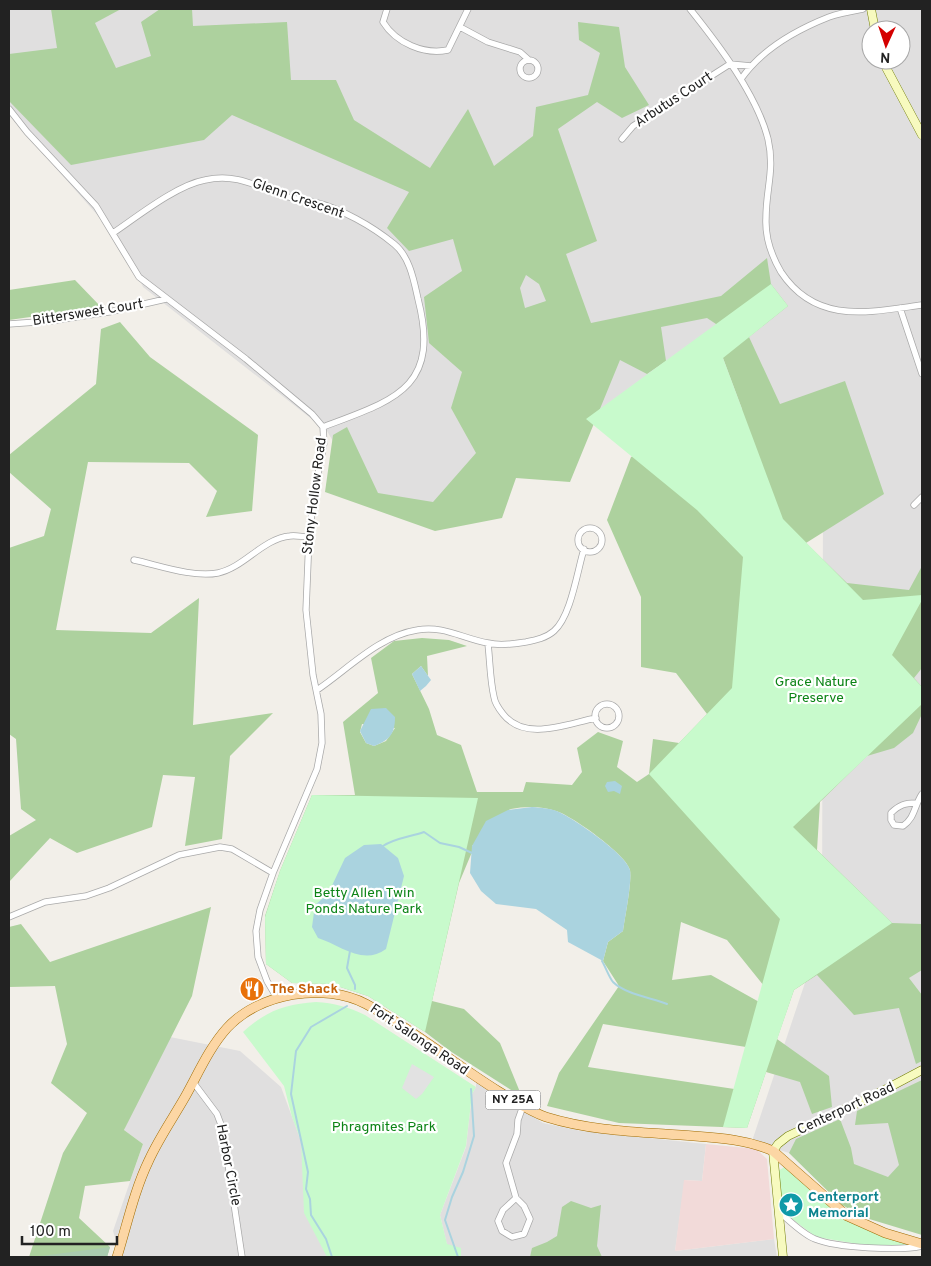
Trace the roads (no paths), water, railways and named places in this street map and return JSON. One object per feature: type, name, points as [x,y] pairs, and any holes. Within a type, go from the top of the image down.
[{"type":"main road","points":[[887,70],[922,134]]},
{"type":"main road","name":"Fort Salonga Road","points":[[117,1257],[126,1220],[148,1160],[204,1061],[227,1028],[246,1012],[277,998],[306,992],[328,993],[363,1003],[462,1069],[523,1106],[546,1117],[606,1130],[729,1139],[762,1146],[773,1151]]},
{"type":"main road","name":"Centerport Road","points":[[773,1151],[788,1136],[871,1097],[922,1070]]},
{"type":"main road","points":[[773,1151],[783,1257]]},
{"type":"main road","name":"NY 25A","points":[[773,1151],[846,1216],[885,1233],[922,1245]]},
{"type":"street","points":[[387,9],[383,22],[388,30],[406,43],[440,52],[448,50],[468,9]]},
{"type":"street","points":[[690,9],[741,79],[763,124],[771,155],[772,174],[766,219],[768,243],[777,265],[790,286],[812,302],[844,312],[864,313],[922,306]]},
{"type":"street","points":[[741,79],[751,66],[780,42],[831,17],[863,9]]},
{"type":"street","points":[[460,27],[494,44],[520,52],[529,60]]},
{"type":"street","points":[[730,64],[751,66]]},
{"type":"street","name":"Arbutus Court","points":[[622,139],[633,126],[730,64]]},
{"type":"street","name":"Stony Hollow Road","points":[[9,109],[27,132],[96,206],[140,277],[246,359],[312,414],[323,427],[324,443],[314,495],[310,537],[306,610],[308,644],[321,714],[322,743],[317,768],[272,873],[260,910],[256,931],[258,957],[267,981],[277,998]]},
{"type":"street","name":"Glenn Crescent","points":[[113,233],[186,185],[204,180],[226,178],[244,180],[287,197],[334,208],[360,222],[396,246],[410,268],[420,306],[424,340],[415,376],[401,393],[368,410],[323,427]]},
{"type":"street","name":"Bittersweet Court","points":[[9,324],[51,321],[109,312],[166,299]]},
{"type":"street","points":[[900,308],[922,374]]},
{"type":"street","points":[[914,505],[922,497]]},
{"type":"street","points":[[591,528],[598,531],[602,538],[601,545],[595,550],[584,550],[578,542],[581,532],[591,528]]},
{"type":"street","points":[[134,560],[193,573],[218,573],[244,561],[273,541],[290,536],[310,537]]},
{"type":"street","points":[[317,690],[387,641],[417,630],[447,630],[488,644],[520,643],[542,638],[553,632],[567,612],[584,550]]},
{"type":"street","points":[[488,644],[494,698],[498,707],[512,724],[525,729],[536,730],[596,718]]},
{"type":"street","points":[[611,704],[619,712],[618,720],[610,727],[600,724],[596,718],[597,710],[603,705],[611,704]]},
{"type":"street","points":[[916,803],[902,804],[891,813],[891,820],[894,825],[904,826],[910,821],[914,815],[916,803],[922,794]]},
{"type":"street","points":[[9,917],[45,902],[86,896],[109,888],[179,855],[220,847],[232,849],[272,873]]},
{"type":"street","name":"Harbor Circle","points":[[193,1082],[217,1114],[223,1130],[242,1257]]},
{"type":"street","points":[[516,1198],[503,1210],[498,1221],[502,1230],[512,1237],[524,1234],[530,1219],[524,1206],[516,1198],[506,1163],[517,1134],[518,1120],[523,1106]]},
{"type":"street","points":[[778,1211],[814,1238],[826,1242],[869,1248],[912,1248],[922,1245]]},
{"type":"water","points":[[421,666],[431,680],[420,691],[412,674]]},
{"type":"water","points":[[386,708],[395,717],[392,733],[387,739],[374,746],[366,743],[360,731],[371,709]]},
{"type":"water","points":[[615,781],[622,786],[620,794],[614,791],[608,792],[605,786],[607,782]]},
{"type":"water","points":[[532,807],[556,811],[576,822],[610,846],[630,870],[623,931],[608,942],[603,961],[568,942],[567,930],[536,909],[496,904],[481,891],[470,873],[472,846],[486,821],[508,810]]},
{"type":"water","points":[[381,844],[398,858],[404,876],[386,949],[377,954],[360,955],[318,938],[312,927],[315,905],[328,894],[345,858],[364,845]]},
{"type":"waterway","points":[[383,846],[398,839],[424,832],[440,843],[459,847],[472,853]]},
{"type":"waterway","points":[[350,951],[347,968],[355,989]]},
{"type":"waterway","points":[[602,961],[613,982],[624,990],[667,1004]]},
{"type":"waterway","points":[[332,1257],[326,1239],[311,1215],[310,1199],[306,1189],[308,1172],[291,1094],[296,1051],[311,1027],[347,1006]]},
{"type":"waterway","points":[[458,1257],[445,1220],[474,1136],[471,1089]]},
{"type":"place","name":"The Shack","points":[[252,989]]},
{"type":"place","name":"Centerport Memorial","points":[[791,1205]]},
{"type":"park label","name":"Grace Nature Preserve","points":[[816,690]]},
{"type":"park label","name":"Betty Allen Twin Ponds Nature Park","points":[[364,902]]},
{"type":"park label","name":"Phragmites Park","points":[[384,1127]]}]
